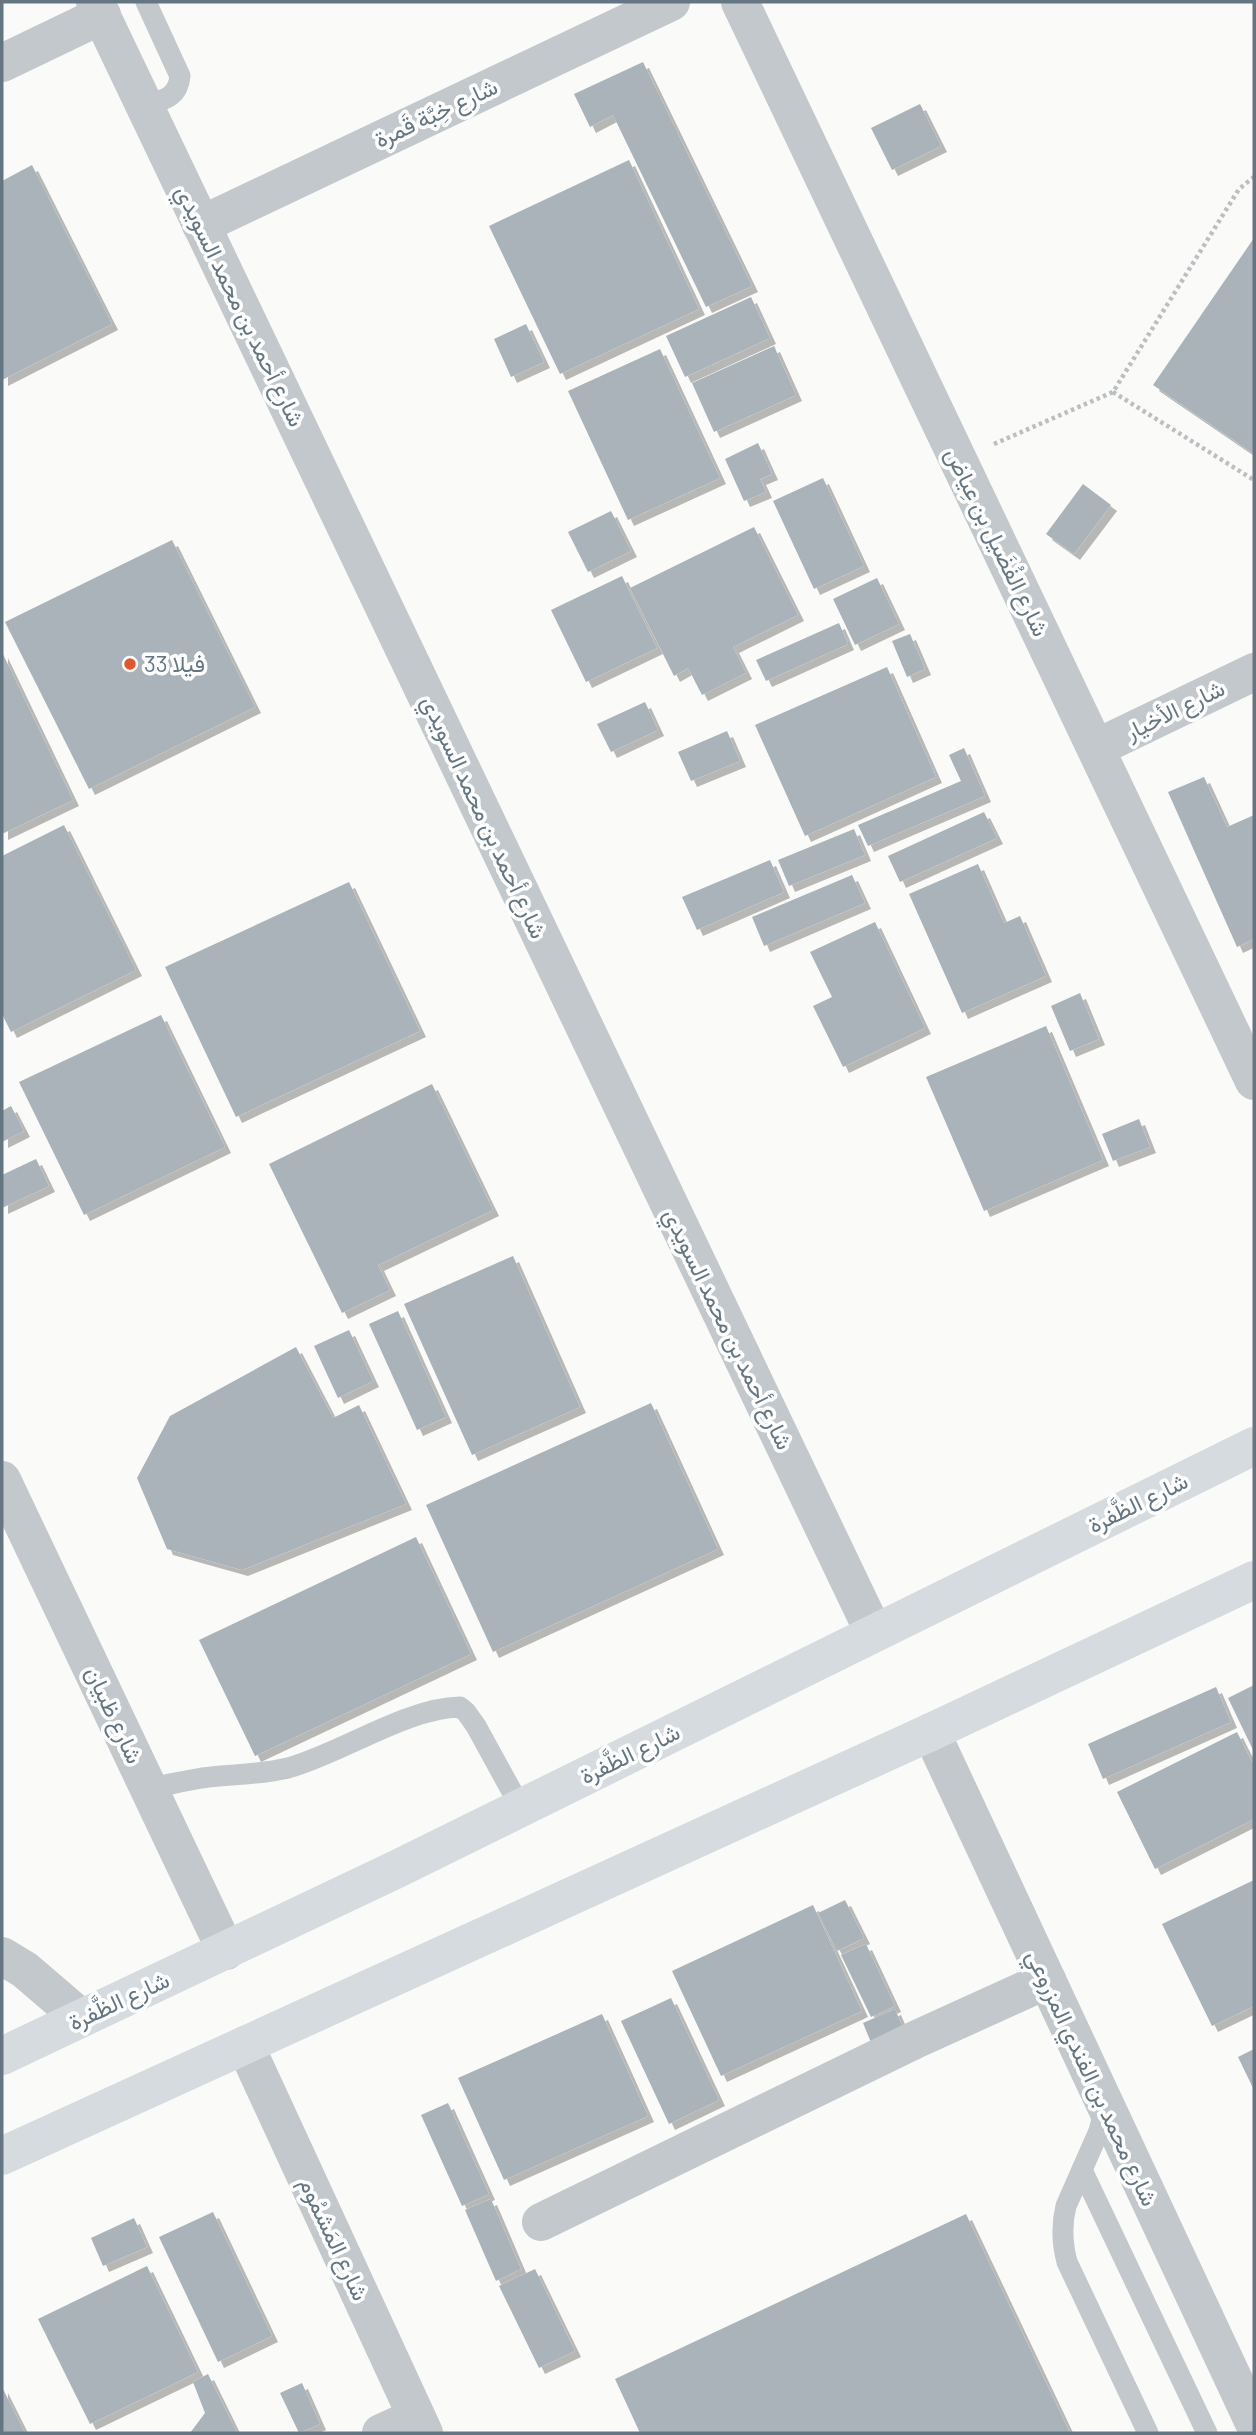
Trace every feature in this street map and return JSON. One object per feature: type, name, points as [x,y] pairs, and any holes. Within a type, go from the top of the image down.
[{"type":"main road","name":"شارع الظَّفرة","points":[[2,2056],[522,1808],[1254,1446]]},
{"type":"main road","points":[[2,2156],[931,1732],[1254,1580]]},
{"type":"street","name":"شارع خِبَّة قَمرة","points":[[201,225],[671,2]]},
{"type":"street","name":"شارع الفُضَيل بن عِياض","points":[[740,2],[1254,1081]]},
{"type":"street","name":"شارع أحمد بن محمد السويدي","points":[[98,8],[874,1633]]},
{"type":"street","points":[[2,63],[98,8]]},
{"type":"street","name":"شارع الأخيار","points":[[1096,748],[1254,672]]},
{"type":"street","name":"شارع ظبيان","points":[[2,1480],[226,1951]]},
{"type":"street","name":"شارع محمد بن الفندي المزروعي","points":[[931,1732],[1254,2423]]},
{"type":"street","points":[[2,1956],[25,1970],[81,2018]]},
{"type":"street","points":[[541,2222],[917,2039],[1047,1980]]},
{"type":"street","name":"شارع المَشمُوم","points":[[245,2045],[420,2425]]},
{"type":"street","points":[[381,2433],[420,2425]]},
{"type":"lane","points":[[145,106],[167,99],[175,93],[180,76],[146,2]]},
{"type":"lane","points":[[149,1788],[203,1778],[256,1774],[288,1768],[319,1758],[420,1714],[460,1707],[476,1726],[522,1808]]},
{"type":"lane","points":[[1106,2106],[1099,2131],[1062,2219],[1063,2247],[1067,2262],[1148,2433]]},
{"type":"lane","points":[[1082,2170],[1207,2433]]},
{"type":"path","points":[[958,460],[1113,392],[1240,189],[1254,177]]},
{"type":"path","points":[[1113,392],[1254,480]]},
{"type":"building","points":[[643,62],[752,286],[706,307],[613,115],[590,127],[574,94]]},
{"type":"building","points":[[920,104],[941,146],[892,170],[871,128]]},
{"type":"building","points":[[629,160],[699,309],[560,374],[489,226]]},
{"type":"building","points":[[32,165],[112,324],[2,380],[2,181]]},
{"type":"building","points":[[1254,238],[1254,454],[1153,385]]},
{"type":"building","points":[[751,297],[770,338],[685,377],[666,336]]},
{"type":"building","points":[[526,324],[544,362],[511,377],[494,339]]},
{"type":"building","points":[[774,346],[796,395],[714,432],[692,383]]},
{"type":"building","points":[[660,349],[720,478],[628,520],[568,391]]},
{"type":"building","points":[[758,443],[772,474],[760,479],[766,492],[744,501],[725,459]]},
{"type":"building","points":[[823,478],[864,566],[814,589],[773,501]]},
{"type":"building","points":[[1083,484],[1111,505],[1074,554],[1046,534]]},
{"type":"building","points":[[611,511],[631,551],[588,572],[568,532]]},
{"type":"building","points":[[754,527],[798,615],[733,647],[746,673],[702,695],[688,668],[674,676],[630,588]]},
{"type":"building","name":"فيلا 33","points":[[172,540],[255,707],[89,789],[5,622]]},
{"type":"building","points":[[622,576],[657,648],[586,682],[551,610]]},
{"type":"building","points":[[877,578],[899,624],[855,645],[833,599]]},
{"type":"building","points":[[839,623],[848,644],[766,681],[756,660]]},
{"type":"building","points":[[910,634],[925,669],[907,677],[892,641]]},
{"type":"building","points":[[2,652],[73,800],[2,834]]},
{"type":"building","points":[[887,667],[936,777],[805,836],[755,725]]},
{"type":"building","points":[[645,702],[658,730],[611,752],[597,724]]},
{"type":"building","points":[[727,731],[740,761],[691,781],[678,752]]},
{"type":"building","points":[[964,748],[985,796],[868,846],[858,825],[961,781],[949,755]]},
{"type":"building","points":[[1204,777],[1227,827],[1254,815],[1254,939],[1237,947],[1168,792]]},
{"type":"building","points":[[984,812],[997,838],[900,882],[888,856]]},
{"type":"building","points":[[64,825],[136,970],[11,1032],[2,1014],[2,856]]},
{"type":"building","points":[[854,829],[865,855],[789,886],[778,860]]},
{"type":"building","points":[[770,860],[784,892],[697,930],[682,897]]},
{"type":"building","points":[[978,864],[1004,923],[1020,916],[1046,976],[962,1013],[909,894]]},
{"type":"building","points":[[852,875],[865,903],[764,946],[752,917]]},
{"type":"building","points":[[349,882],[420,1031],[236,1117],[165,967]]},
{"type":"building","points":[[875,922],[925,1028],[843,1067],[813,1006],[832,997],[810,952]]},
{"type":"building","points":[[1080,993],[1099,1039],[1070,1051],[1051,1006]]},
{"type":"building","points":[[161,1015],[225,1147],[84,1215],[19,1082]]},
{"type":"building","points":[[1046,1026],[1103,1160],[984,1211],[926,1077]]},
{"type":"building","points":[[432,1084],[493,1210],[378,1265],[390,1290],[342,1313],[269,1164]]},
{"type":"building","points":[[11,1106],[24,1131],[2,1142],[2,1111]]},
{"type":"building","points":[[1139,1119],[1150,1147],[1113,1161],[1102,1134]]},
{"type":"building","points":[[36,1159],[49,1186],[2,1208],[2,1175]]},
{"type":"building","points":[[513,1256],[580,1407],[472,1455],[404,1304]]},
{"type":"building","points":[[398,1311],[446,1417],[417,1430],[369,1324]]},
{"type":"building","points":[[349,1330],[373,1381],[338,1398],[314,1346]]},
{"type":"building","points":[[296,1347],[333,1418],[359,1405],[406,1504],[242,1570],[167,1549],[137,1478],[170,1416]]},
{"type":"building","points":[[651,1403],[718,1549],[493,1652],[426,1505]]},
{"type":"building","points":[[416,1537],[471,1654],[255,1756],[199,1640]]},
{"type":"building","points":[[1254,1685],[1254,1752],[1228,1698]]},
{"type":"building","points":[[1216,1687],[1231,1722],[1103,1779],[1088,1744]]},
{"type":"building","points":[[1237,1732],[1254,1766],[1254,1819],[1155,1869],[1117,1792]]},
{"type":"building","points":[[1254,1880],[1254,2006],[1212,2026],[1162,1924]]},
{"type":"building","points":[[845,1900],[864,1938],[837,1951],[818,1913]]},
{"type":"building","points":[[813,1905],[862,2011],[721,2076],[672,1971]]},
{"type":"building","points":[[866,1944],[895,2006],[871,2017],[841,1955]]},
{"type":"building","points":[[671,1998],[719,2100],[669,2124],[621,2021]]},
{"type":"building","points":[[895,2009],[904,2030],[872,2045],[863,2023]]},
{"type":"building","points":[[602,2014],[648,2116],[504,2180],[458,2078]]},
{"type":"building","points":[[1254,2049],[1254,2090],[1238,2057]]},
{"type":"building","points":[[448,2103],[489,2194],[462,2206],[421,2115]]},
{"type":"building","points":[[491,2199],[521,2269],[496,2281],[465,2210]]},
{"type":"building","points":[[213,2212],[272,2336],[218,2362],[159,2237]]},
{"type":"building","points":[[966,2214],[1070,2433],[640,2433],[615,2379]]},
{"type":"building","points":[[134,2218],[147,2247],[103,2266],[91,2238]]},
{"type":"building","points":[[147,2266],[198,2372],[90,2424],[38,2319]]},
{"type":"building","points":[[535,2269],[575,2351],[539,2368],[499,2286]]},
{"type":"building","points":[[208,2374],[237,2433],[190,2433],[205,2413],[193,2382]]},
{"type":"building","points":[[302,2383],[320,2424],[299,2433],[280,2393]]},
{"type":"building","points":[[2,2387],[25,2433],[2,2433]]},
{"type":"place","name":"فيلا 33","points":[[130,664]]}]
